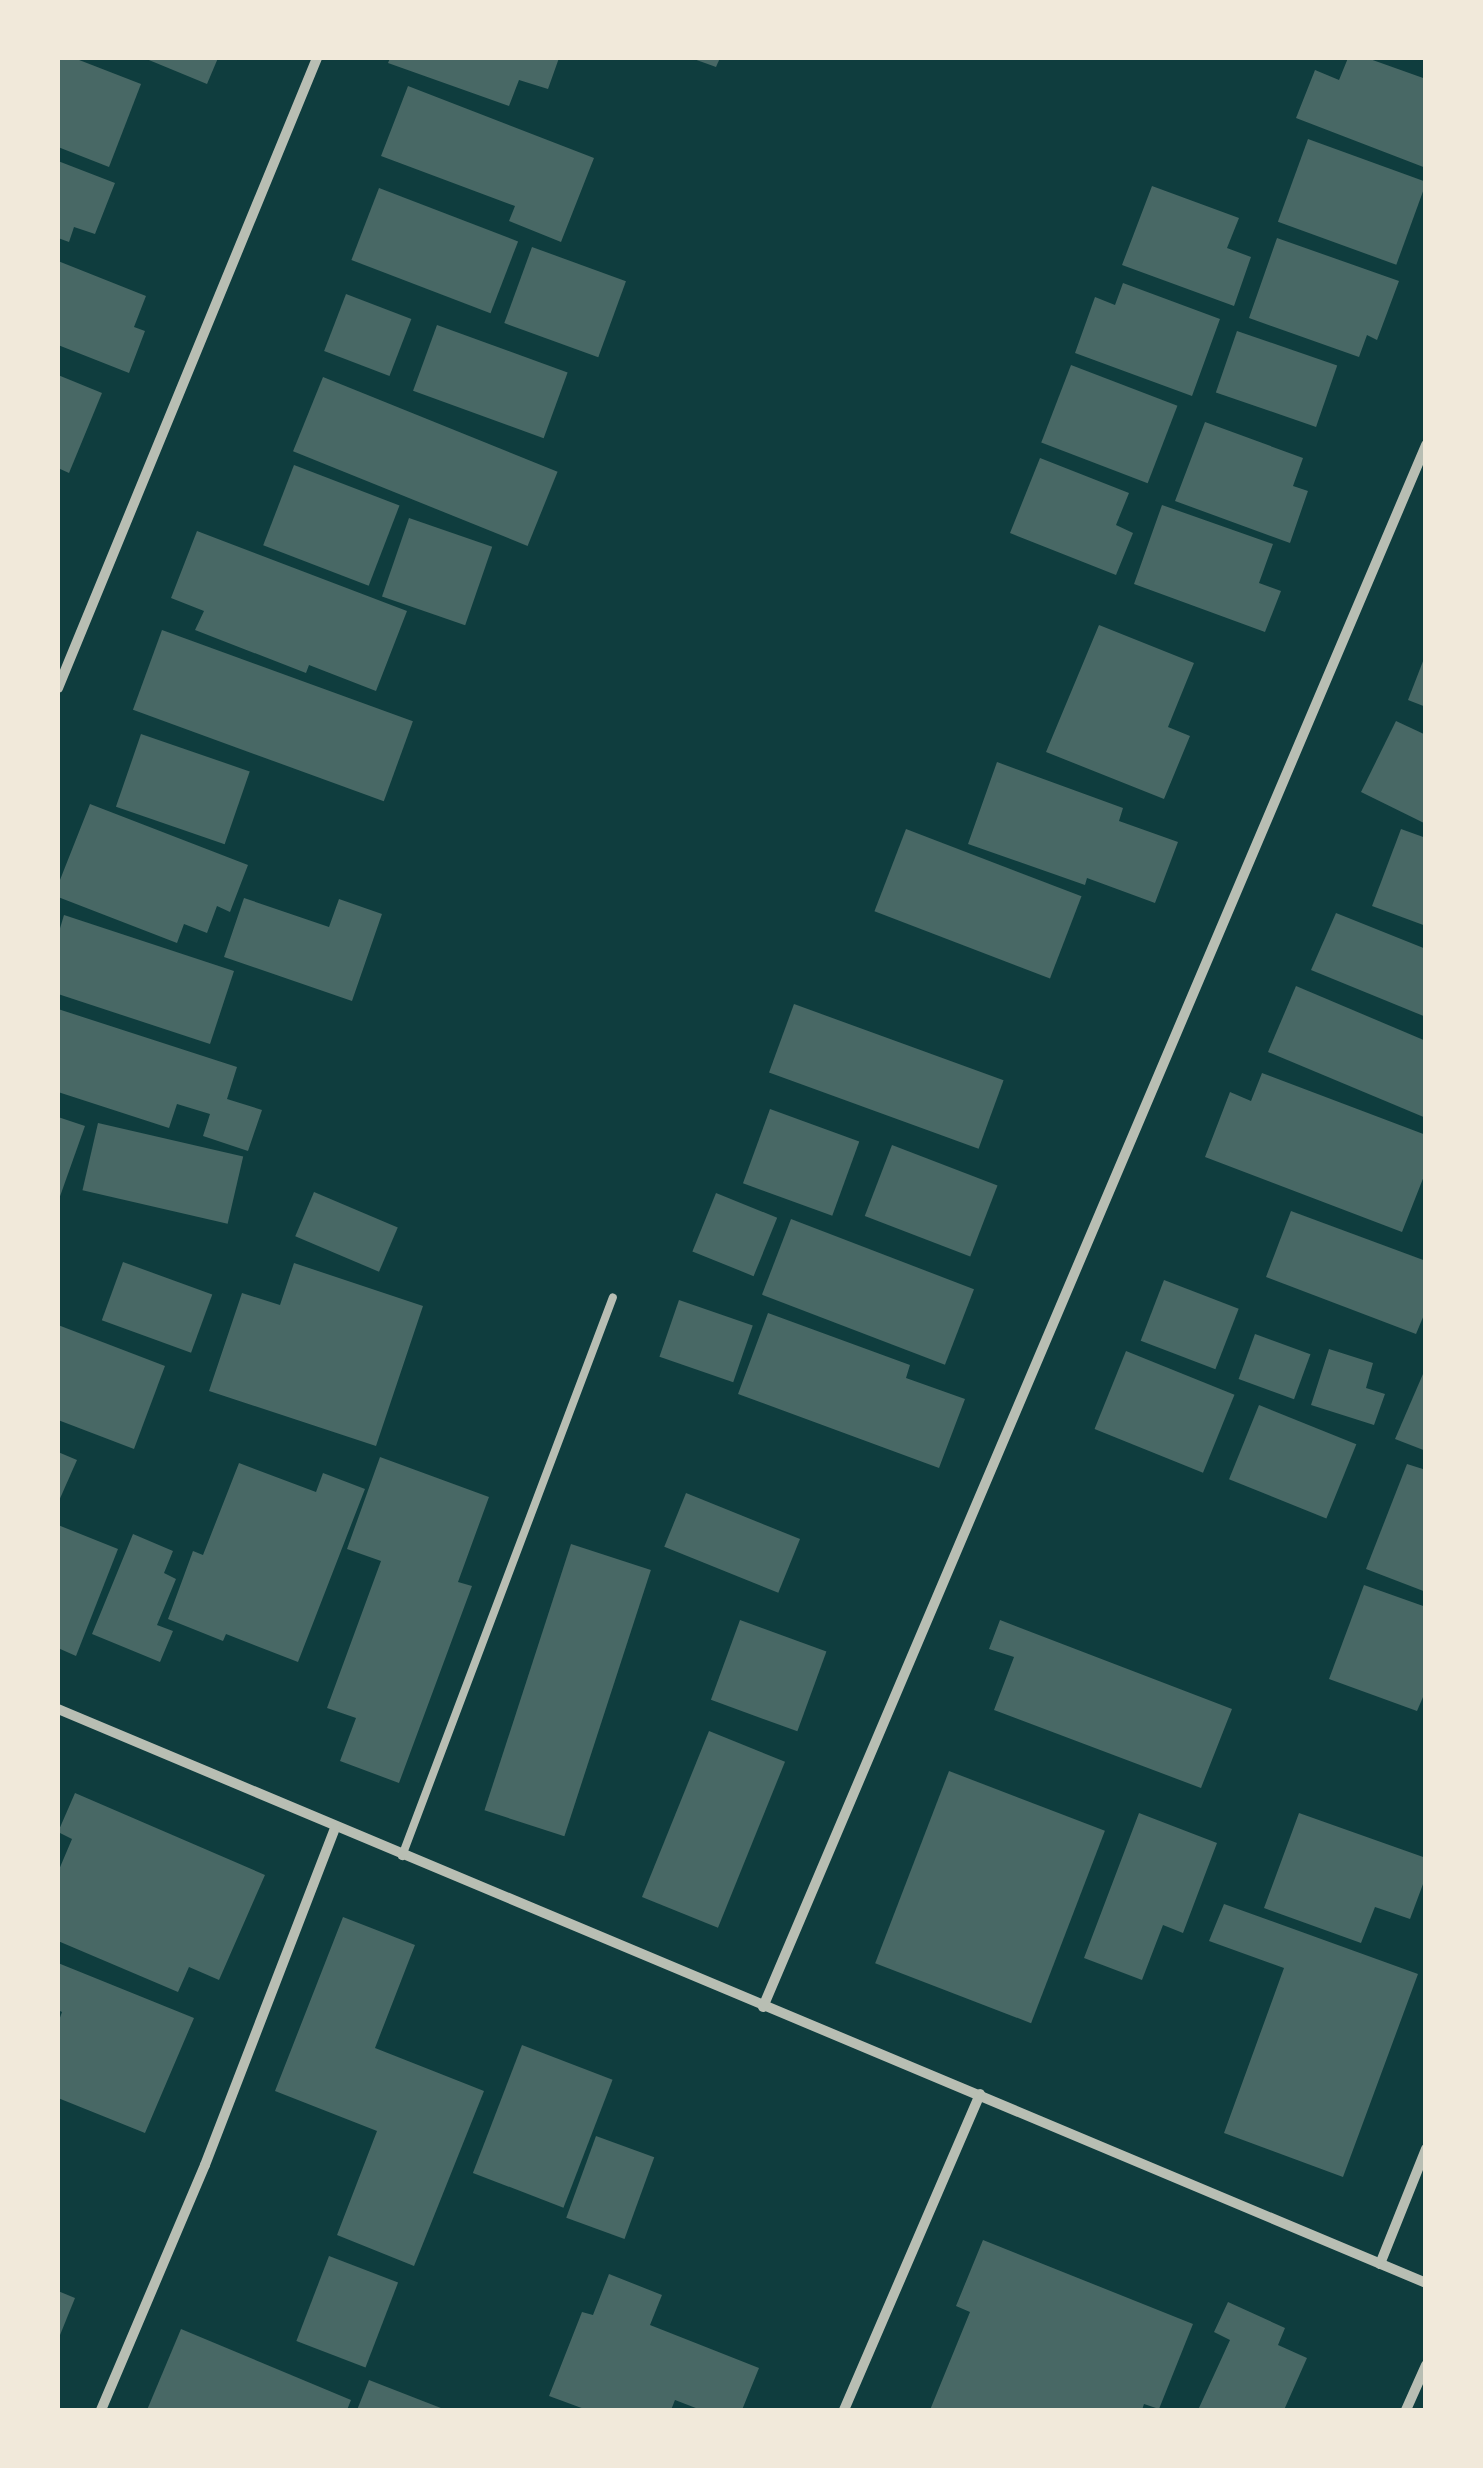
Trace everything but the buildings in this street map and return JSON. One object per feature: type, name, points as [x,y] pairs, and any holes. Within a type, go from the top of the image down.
[{"type":"street","points":[[58,688],[316,58]]},
{"type":"street","points":[[763,2007],[1426,446]]},
{"type":"street","points":[[58,1709],[1426,2282]]},
{"type":"street","points":[[101,2410],[206,2166],[336,1828]]},
{"type":"street","points":[[844,2410],[980,2094]]},
{"type":"street","points":[[1380,2264],[1426,2149]]},
{"type":"street","points":[[1406,2410],[1426,2364]]},
{"type":"lane","points":[[402,1856],[612,1297]]}]
